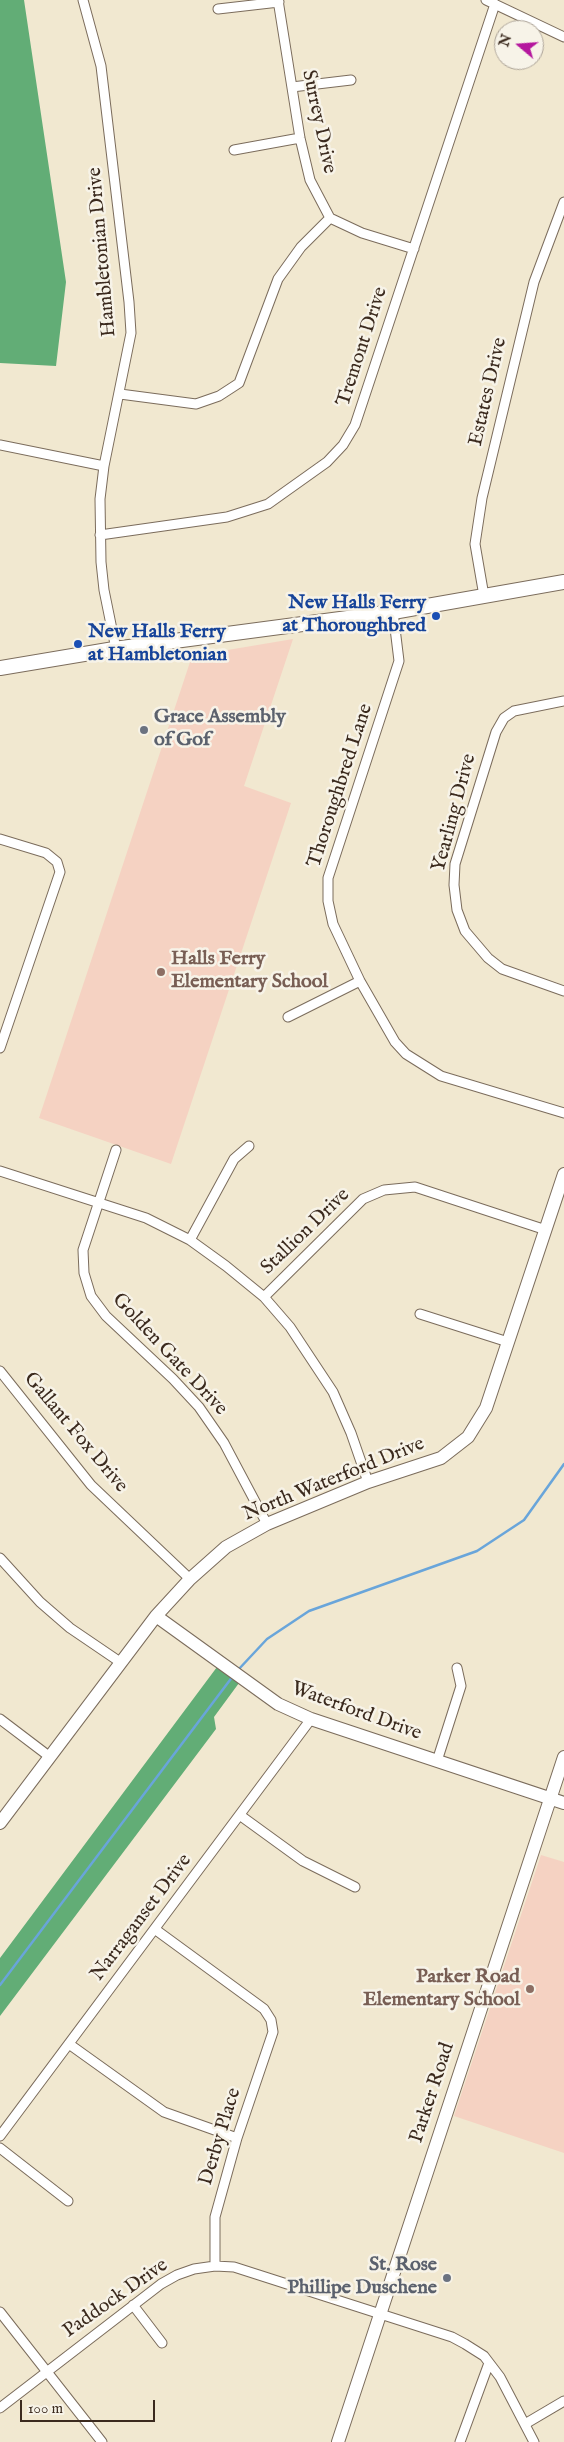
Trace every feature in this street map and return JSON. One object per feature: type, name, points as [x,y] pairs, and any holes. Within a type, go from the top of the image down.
[{"type":"main road","points":[[0,668],[116,649],[393,612],[564,582]]},
{"type":"street","name":"Hambletonian Drive","points":[[83,0],[101,66],[131,333],[104,466],[100,535],[104,590],[116,649]]},
{"type":"street","points":[[218,9],[278,1]]},
{"type":"street","name":"Surrey Drive","points":[[278,1],[300,138],[310,180],[330,218]]},
{"type":"street","points":[[491,2],[564,38]]},
{"type":"street","name":"Tremont Drive","points":[[100,535],[227,517],[268,504],[327,462],[343,445],[355,425],[414,249],[491,2]]},
{"type":"street","points":[[292,87],[351,80]]},
{"type":"street","points":[[234,150],[300,138]]},
{"type":"street","name":"Estates Drive","points":[[484,596],[475,544],[482,498],[534,282],[564,202]]},
{"type":"street","points":[[120,394],[196,404],[219,396],[239,383],[278,279],[301,248],[330,218],[362,233],[414,249]]},
{"type":"street","points":[[0,445],[104,466]]},
{"type":"street","name":"Thoroughbred Lane","points":[[393,612],[399,661],[396,677],[328,878],[328,901],[333,924],[360,981],[395,1042],[421,1064],[442,1076],[564,1113]]},
{"type":"street","name":"Yearling Drive","points":[[564,701],[514,711],[504,718],[496,732],[455,864],[454,885],[457,910],[465,930],[488,958],[511,973],[564,991]]},
{"type":"street","points":[[0,838],[46,853],[57,862],[60,872],[1,1048]]},
{"type":"street","points":[[288,1017],[360,981]]},
{"type":"street","points":[[190,1240],[234,1159],[249,1146]]},
{"type":"street","name":"Golden Gate Drive","points":[[116,1150],[83,1250],[84,1273],[91,1296],[106,1316],[173,1379],[199,1407],[224,1443],[266,1524]]},
{"type":"street","points":[[0,1171],[146,1218],[190,1240],[264,1297],[290,1326],[333,1392],[351,1433],[368,1482]]},
{"type":"street","name":"North Waterford Drive","points":[[0,1823],[156,1616],[190,1579],[226,1547],[266,1524],[368,1482],[441,1458],[468,1437],[486,1408],[564,1174]]},
{"type":"street","name":"Stallion Drive","points":[[264,1297],[362,1199],[384,1190],[415,1187],[546,1230]]},
{"type":"street","points":[[420,1314],[508,1342]]},
{"type":"street","name":"Gallant Fox Drive","points":[[0,1371],[90,1485],[190,1579]]},
{"type":"street","points":[[0,1558],[55,1615],[120,1662]]},
{"type":"street","name":"Waterford Drive","points":[[156,1616],[278,1704],[311,1719],[564,1803]]},
{"type":"street","points":[[437,1762],[461,1686],[457,1668]]},
{"type":"street","points":[[0,1719],[50,1758]]},
{"type":"street","name":"Narraganset Drive","points":[[0,2136],[156,1930],[311,1719]]},
{"type":"street","name":"Parker Road","points":[[338,2442],[564,1756]]},
{"type":"street","points":[[241,1816],[303,1861],[355,1886]]},
{"type":"street","name":"Derby Place","points":[[156,1930],[264,2009],[272,2020],[272,2032],[237,2138],[214,2217],[216,2266]]},
{"type":"street","points":[[69,2044],[164,2112],[237,2138]]},
{"type":"street","points":[[0,2148],[68,2201]]},
{"type":"street","name":"Paddock Drive","points":[[0,2408],[133,2305],[176,2275],[216,2266],[252,2271],[452,2337],[484,2356],[489,2362],[500,2377],[534,2442]]},
{"type":"street","points":[[133,2305],[162,2343]]},
{"type":"street","points":[[0,2312],[102,2442]]},
{"type":"street","points":[[460,2442],[489,2362]]},
{"type":"street","points":[[525,2424],[564,2401]]},
{"type":"shaded area","name":"Halls Ferry Elementary School","points":[[293,639],[244,786],[291,803],[171,1164],[39,1118],[192,656]]},
{"type":"shaded area","name":"Parker Road Elementary School","points":[[541,1855],[564,1862],[564,2153],[454,2116]]},
{"type":"green space","points":[[0,0],[24,0],[66,282],[56,366],[0,363]]},
{"type":"green space","points":[[217,1667],[239,1683],[214,1717],[216,1729],[0,2016],[0,1958]]},
{"type":"waterway","points":[[238,1670],[267,1639],[309,1611],[477,1551],[524,1520],[564,1464]]},
{"type":"waterway","points":[[0,1985],[233,1676]]},
{"type":"place","name":"New Halls Ferry at Thoroughbred","points":[[436,616]]},
{"type":"place","name":"New Halls Ferry at Hambletonian","points":[[78,644]]},
{"type":"place","name":"Grace Assembly of Gof","points":[[144,730]]},
{"type":"place","name":"Halls Ferry Elementary School","points":[[161,972]]},
{"type":"place","name":"Parker Road Elementary School","points":[[530,1989]]},
{"type":"place","name":"St. Rose Phillipe Duschene","points":[[447,2278]]}]
